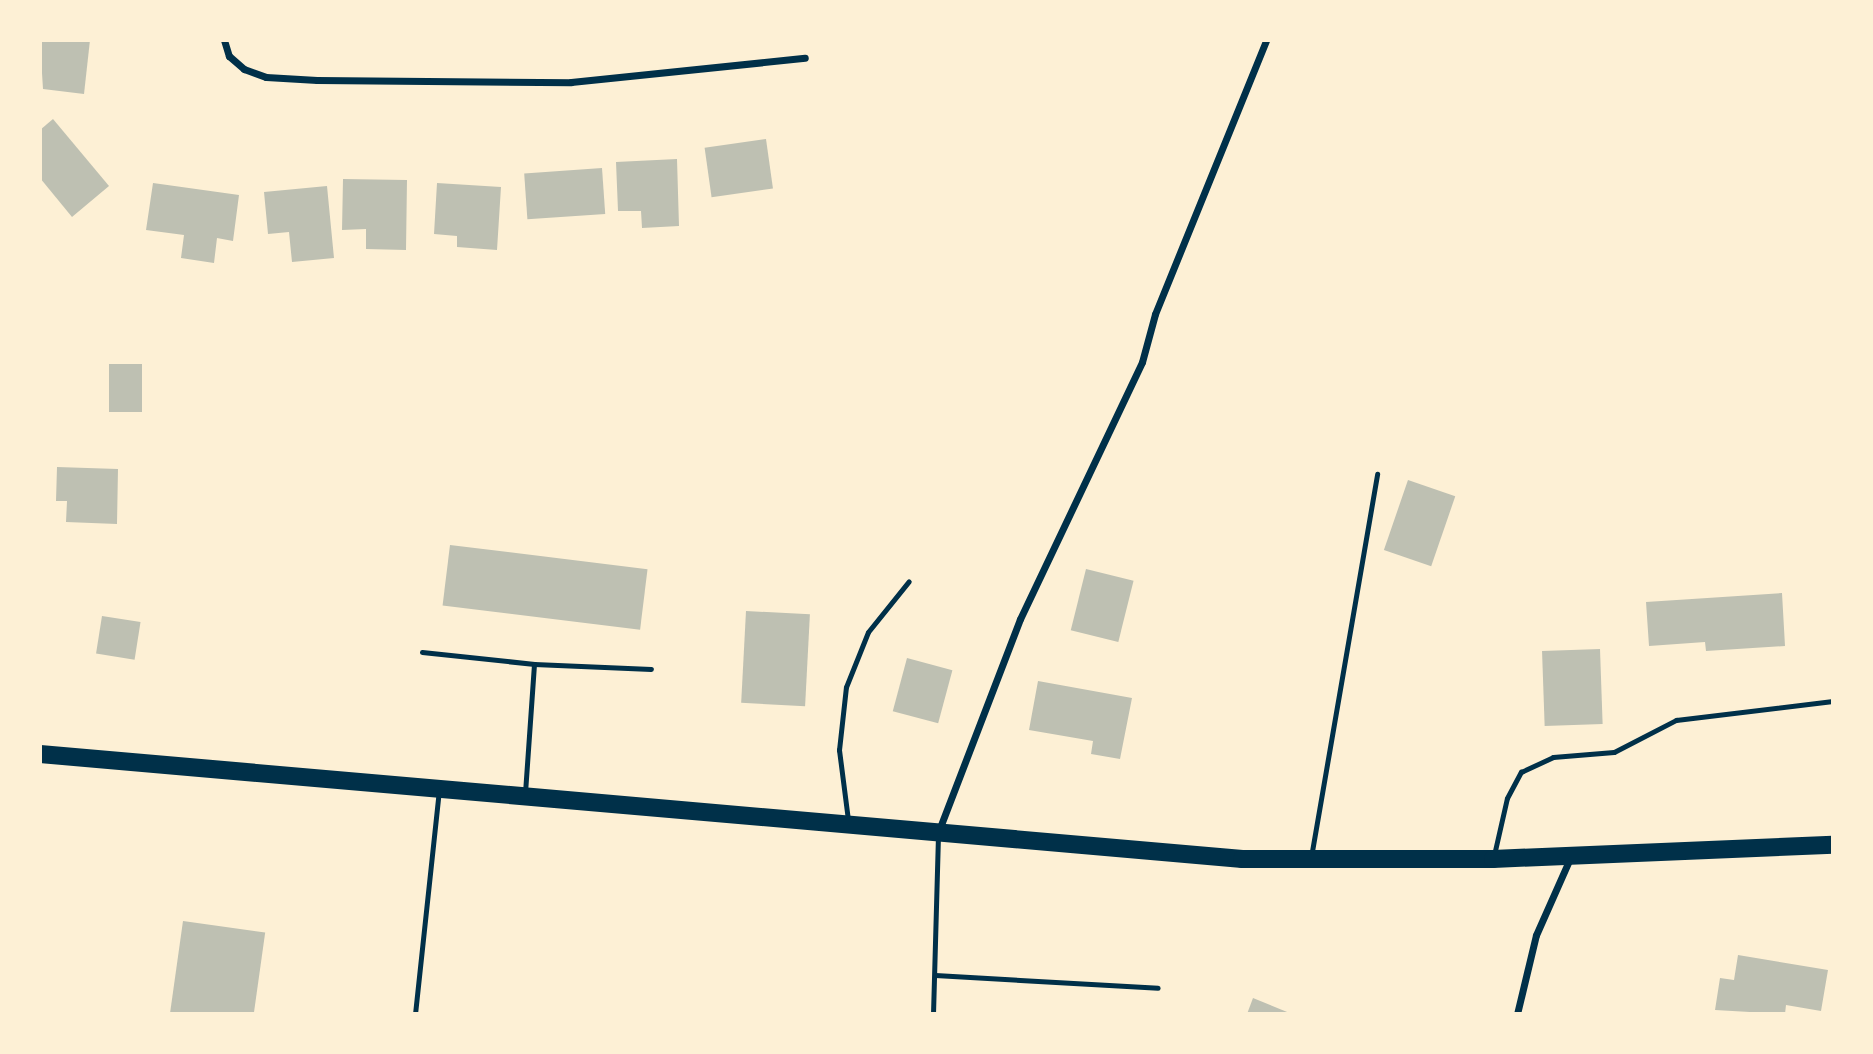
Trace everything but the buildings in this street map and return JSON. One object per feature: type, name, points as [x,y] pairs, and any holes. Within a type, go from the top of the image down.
[{"type":"main road","points":[[40,754],[440,786],[1242,859],[1493,859],[1833,845]]},
{"type":"street","points":[[224,40],[229,56],[244,69],[266,77],[317,80],[571,82],[805,58]]},
{"type":"street","points":[[938,831],[1020,619],[1142,362],[1155,314],[1266,40]]},
{"type":"street","points":[[1517,1014],[1536,936],[1572,854]]},
{"type":"lane","points":[[1311,858],[1377,474]]},
{"type":"lane","points":[[848,823],[839,750],[846,687],[868,632],[909,581]]},
{"type":"lane","points":[[422,653],[534,664],[651,669]]},
{"type":"lane","points":[[525,794],[534,664]]},
{"type":"lane","points":[[1493,859],[1507,799],[1521,772],[1553,757],[1614,752],[1676,720],[1833,701]]},
{"type":"lane","points":[[415,1014],[440,786]]},
{"type":"lane","points":[[933,1014],[938,831]]},
{"type":"lane","points":[[934,975],[1158,988]]}]
